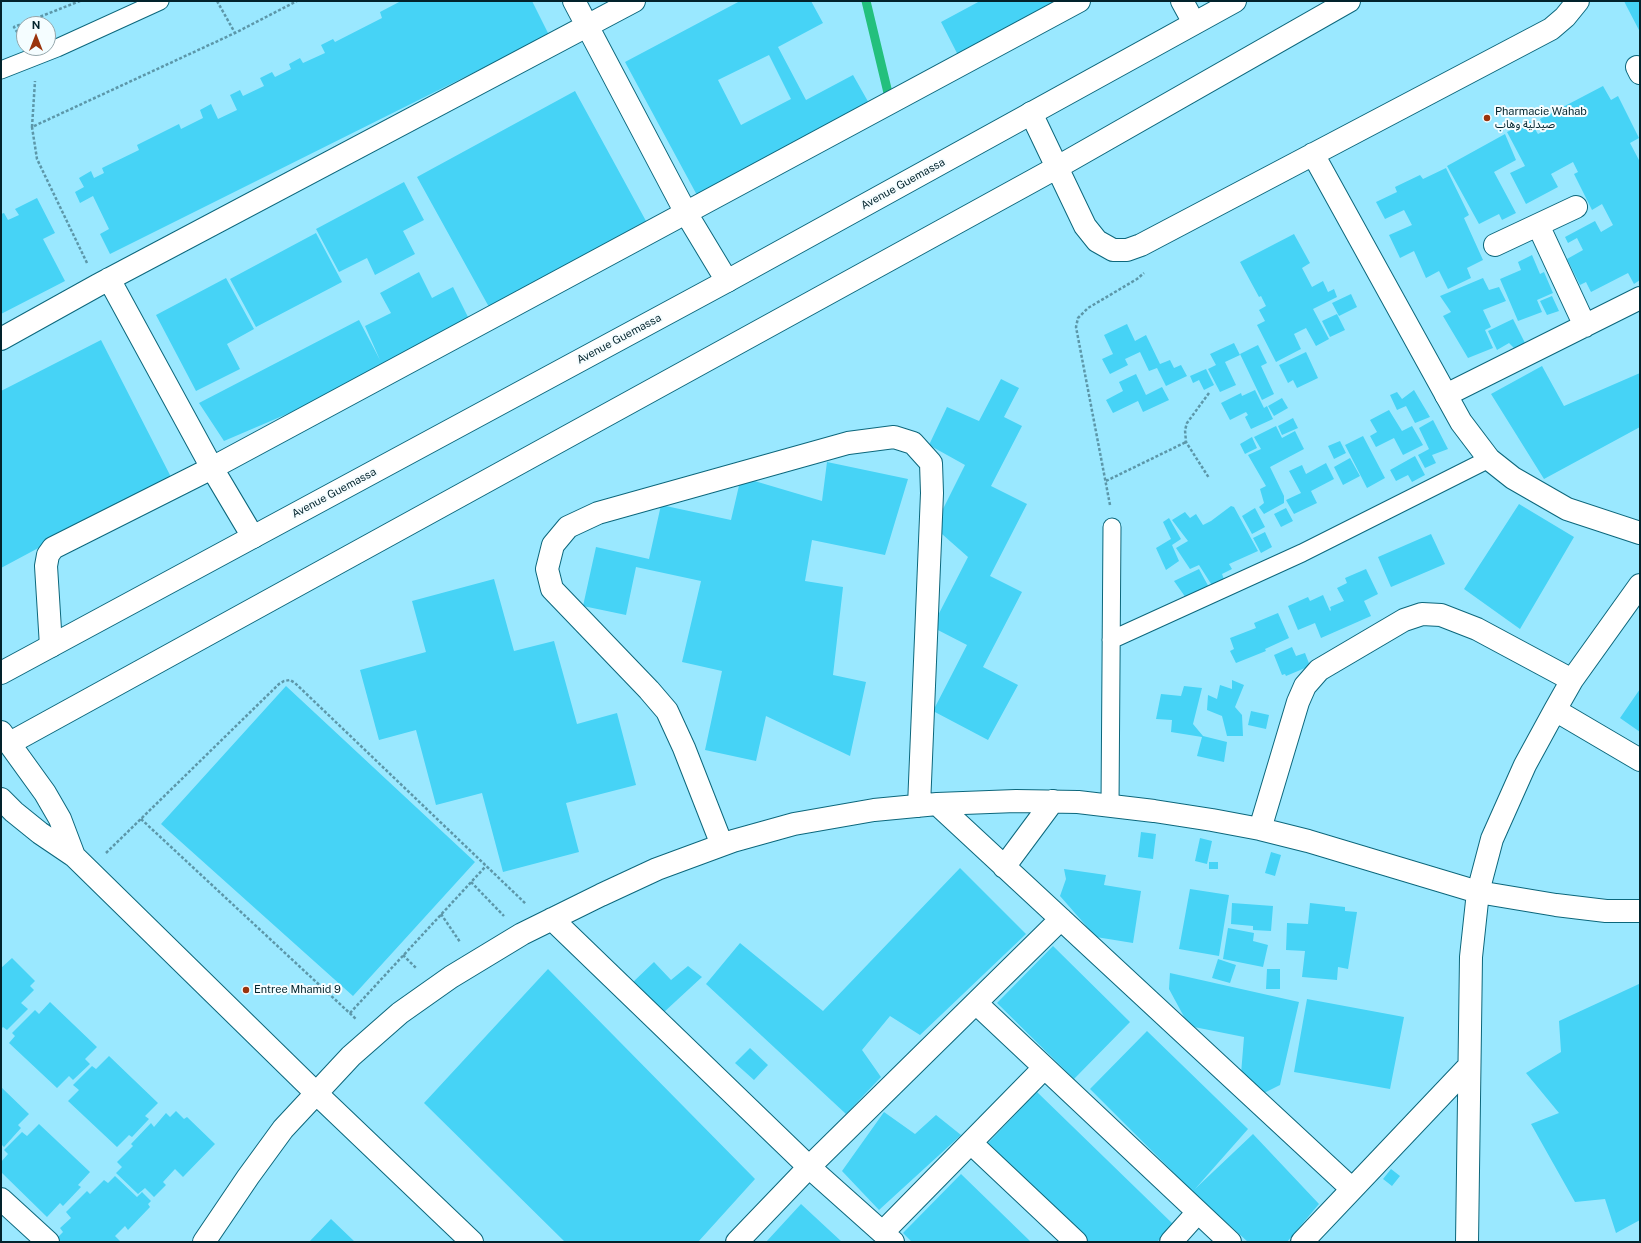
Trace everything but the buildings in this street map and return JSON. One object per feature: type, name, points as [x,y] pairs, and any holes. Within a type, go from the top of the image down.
[{"type":"street","points":[[574,1],[686,213],[727,281]]},
{"type":"street","points":[[1,339],[104,282],[586,25],[634,1]]},
{"type":"street","points":[[51,646],[46,566],[48,555],[53,548],[212,468],[1079,1]]},
{"type":"street","points":[[1182,1],[1194,23]]},
{"type":"street","name":"Avenue Guemassa","points":[[1,673],[727,281],[1235,1]]},
{"type":"street","points":[[81,863],[60,819],[45,793],[5,737],[1056,168],[1349,1]]},
{"type":"street","points":[[1031,113],[1085,226],[1097,241],[1113,250],[1127,250],[1550,29],[1566,17],[1578,1]]},
{"type":"street","points":[[1313,154],[1461,422],[1489,459],[1513,478],[1568,509],[1640,533]]},
{"type":"street","points":[[1495,245],[1576,207]]},
{"type":"street","points":[[1538,225],[1585,326]]},
{"type":"street","points":[[104,282],[253,537]]},
{"type":"street","points":[[1446,394],[1640,298]]},
{"type":"street","points":[[722,845],[684,748],[667,712],[649,690],[552,589],[547,569],[553,544],[568,527],[598,513],[848,443],[894,436],[913,443],[931,463],[932,493],[928,805]]},
{"type":"street","points":[[1467,1242],[1471,957],[1478,892],[1492,839],[1526,765],[1572,680],[1640,584]]},
{"type":"street","points":[[1260,829],[1298,702],[1305,686],[1319,670],[1404,620],[1422,614],[1442,615],[1477,629],[1572,680]]},
{"type":"street","points":[[1555,710],[1640,760]]},
{"type":"street","points":[[1,798],[14,812],[81,863],[316,1094],[472,1242]]},
{"type":"street","points":[[1004,867],[1053,801]]},
{"type":"street","points":[[204,1242],[283,1129],[351,1056],[400,1013],[474,962],[522,934],[548,921],[657,869],[722,845],[794,824],[874,810],[928,805],[1053,801],[1110,805],[1212,820],[1260,829],[1308,841],[1478,892],[1563,906],[1606,911],[1640,911]]},
{"type":"street","points":[[928,805],[1004,867],[1352,1189]]},
{"type":"street","points":[[738,1242],[809,1167],[1061,920]]},
{"type":"street","points":[[548,921],[809,1167],[888,1237],[972,1143],[1044,1068]]},
{"type":"street","points":[[976,1004],[1230,1242]]},
{"type":"street","points":[[1302,1242],[1469,1066]]},
{"type":"street","points":[[972,1143],[1076,1242]]},
{"type":"street","points":[[1,1199],[48,1242]]},
{"type":"street","points":[[1171,1242],[1198,1212]]},
{"type":"lane","points":[[1,70],[32,59],[160,1]]},
{"type":"lane","points":[[1111,640],[1302,552],[1489,459]]},
{"type":"lane","points":[[1110,805],[1112,527]]},
{"type":"path","points":[[42,16],[80,1]]},
{"type":"path","points":[[217,1],[235,33]]},
{"type":"path","points":[[32,127],[235,33],[297,1]]},
{"type":"path","points":[[32,59],[36,70],[32,127],[37,159],[104,282]]},
{"type":"path","points":[[1112,527],[1109,497],[1076,327],[1078,318],[1088,308],[1142,276],[1147,265],[1141,244]]},
{"type":"path","points":[[1209,393],[1187,423],[1185,430],[1186,442],[1209,478]]},
{"type":"path","points":[[1106,481],[1186,442]]},
{"type":"path","points":[[81,863],[141,819],[279,684],[290,680],[295,683],[486,866],[548,921]]},
{"type":"path","points":[[141,819],[374,1036]]},
{"type":"path","points":[[350,1013],[486,866]]},
{"type":"path","points":[[471,882],[522,934]]},
{"type":"path","points":[[441,914],[474,962]]},
{"type":"waterway","points":[[866,1],[889,97]]},
{"type":"place","name":"Pharmacie Wahab صيدلية وهاب","points":[[1487,118]]},
{"type":"place","name":"Entree Mhamid 9","points":[[246,990]]}]
